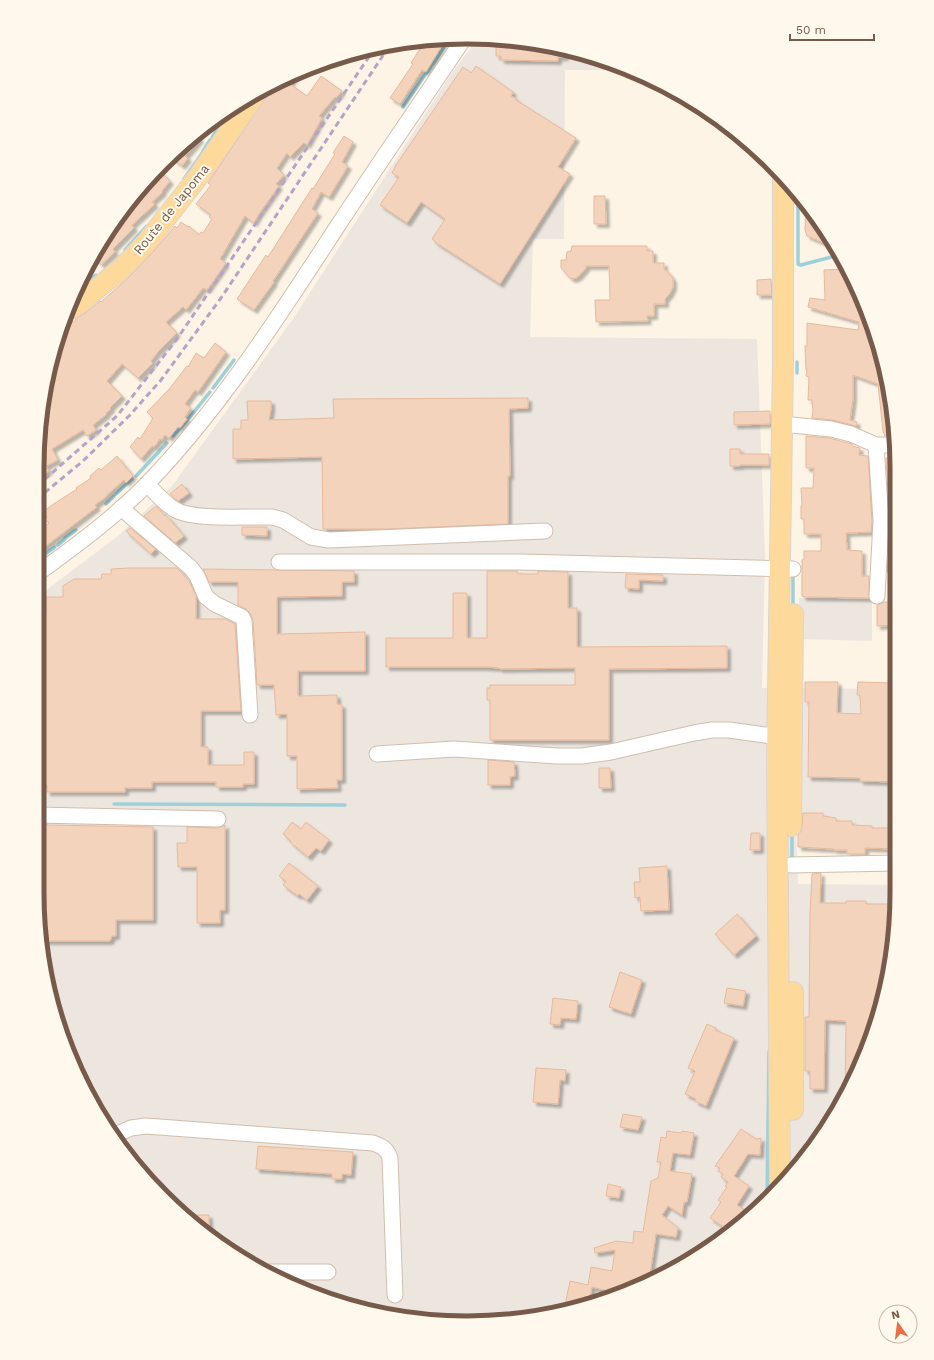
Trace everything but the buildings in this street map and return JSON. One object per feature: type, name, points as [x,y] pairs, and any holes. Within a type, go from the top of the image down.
[{"type":"main road","name":"Route de Japoma","points":[[76,305],[122,268],[147,242],[198,177],[247,106]]},
{"type":"main road","points":[[781,1177],[786,1091],[785,738],[790,194]]},
{"type":"main road","points":[[785,738],[791,865],[786,1026]]},
{"type":"main road","points":[[786,1091],[792,1163]]},
{"type":"street","points":[[44,569],[121,508],[147,484],[194,431],[240,372],[278,318],[352,204],[460,44]]},
{"type":"street","points":[[788,424],[851,434],[876,445],[889,445]]},
{"type":"street","points":[[876,445],[881,521],[877,596]]},
{"type":"street","points":[[147,484],[174,509],[186,514],[199,516],[272,517],[283,520],[311,537],[329,540],[545,532]]},
{"type":"street","points":[[121,508],[191,568],[206,596],[215,604],[242,617],[244,620],[250,715]]},
{"type":"street","points":[[279,562],[521,562],[786,568]]},
{"type":"street","points":[[377,754],[454,749],[535,755],[582,756],[611,752],[712,730],[729,730],[785,738]]},
{"type":"street","points":[[44,815],[218,819]]},
{"type":"street","points":[[791,865],[890,863]]},
{"type":"street","points":[[119,1133],[131,1128],[146,1126],[373,1143],[382,1146],[388,1151],[390,1158],[395,1295]]},
{"type":"street","points":[[280,1272],[328,1272]]},
{"type":"shaded area","points":[[473,44],[495,45],[550,52],[576,58],[613,70],[565,70],[564,239],[533,239],[530,337],[757,339],[765,556],[762,688],[890,689],[890,834],[796,833],[798,884],[890,885],[889,921],[886,948],[876,1002],[858,1055],[819,1128],[803,1151],[785,1172],[746,1211],[725,1229],[702,1245],[654,1272],[603,1294],[576,1302],[522,1312],[467,1316],[439,1315],[384,1308],[331,1294],[305,1284],[255,1259],[232,1245],[209,1229],[168,1192],[131,1151],[115,1128],[76,1055],[66,1029],[52,976],[45,921],[44,893],[44,592],[118,536],[172,486],[293,319],[451,74]]},
{"type":"shaded area","points":[[799,598],[872,599],[872,641],[800,639]]},
{"type":"waterway","points":[[433,64],[445,45]]},
{"type":"waterway","points":[[403,107],[431,66]]},
{"type":"waterway","points":[[212,138],[219,126]]},
{"type":"waterway","points":[[203,151],[210,140]]},
{"type":"waterway","points":[[184,179],[203,152]]},
{"type":"waterway","points":[[798,203],[798,264],[801,265],[833,257]]},
{"type":"waterway","points":[[125,250],[147,226]]},
{"type":"waterway","points":[[86,284],[96,275]]},
{"type":"waterway","points":[[213,388],[234,360]]},
{"type":"waterway","points":[[797,362],[797,373]]},
{"type":"waterway","points":[[189,418],[210,392]]},
{"type":"waterway","points":[[173,436],[188,419]]},
{"type":"waterway","points":[[136,476],[167,443]]},
{"type":"waterway","points":[[116,494],[132,479]]},
{"type":"waterway","points":[[106,504],[114,496]]},
{"type":"waterway","points":[[65,538],[76,530]]},
{"type":"waterway","points":[[58,545],[65,539]]},
{"type":"waterway","points":[[44,555],[55,547]]},
{"type":"waterway","points":[[793,572],[793,608]]},
{"type":"waterway","points":[[114,804],[345,805]]},
{"type":"waterway","points":[[792,832],[792,860]]},
{"type":"waterway","points":[[767,1191],[769,1052]]},
{"type":"railway","points":[[44,493],[83,461],[130,415],[161,380],[221,298],[385,52]]},
{"type":"railway","points":[[44,480],[117,416],[177,339],[370,55]]}]
